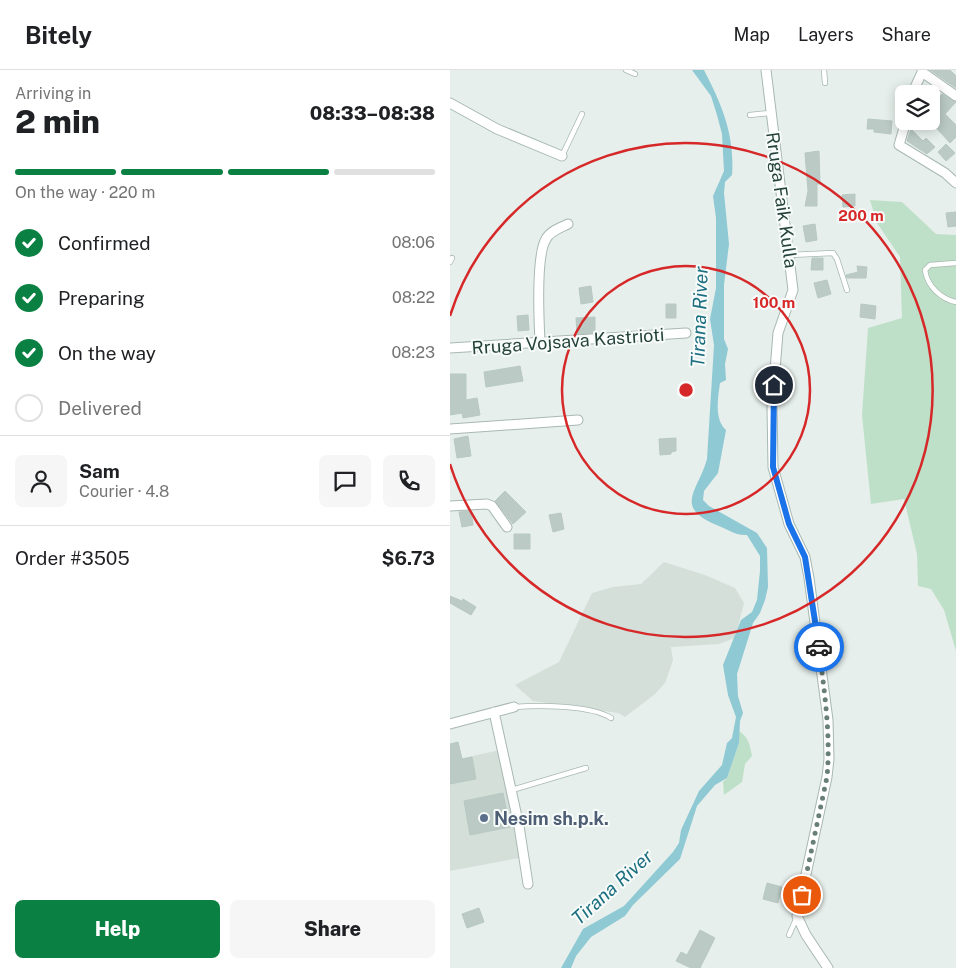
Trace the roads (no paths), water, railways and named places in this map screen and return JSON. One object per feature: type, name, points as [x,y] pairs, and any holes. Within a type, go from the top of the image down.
[{"type":"street","name":"Rruga Faik Kulla","points":[[766,70],[793,290],[778,333],[772,407],[773,467],[789,524],[805,557],[829,742],[827,777],[797,916]]},
{"type":"street","points":[[916,85],[922,71],[956,96]]},
{"type":"street","points":[[450,102],[497,129],[562,156]]},
{"type":"street","points":[[903,130],[898,144],[945,173],[956,183]]},
{"type":"street","points":[[540,342],[538,296],[542,246],[552,232],[568,224]]},
{"type":"street","name":"Rruga Vojsava Kastrioti","points":[[450,348],[686,333]]},
{"type":"street","points":[[450,429],[578,420]]},
{"type":"street","points":[[450,506],[487,504],[492,506],[507,527]]},
{"type":"street","points":[[450,724],[514,707]]},
{"type":"street","points":[[494,712],[512,790],[528,884]]},
{"type":"street","points":[[797,916],[806,935],[828,968]]},
{"type":"lane","points":[[626,70],[634,74]]},
{"type":"lane","points":[[824,70],[824,83]]},
{"type":"lane","points":[[750,115],[770,113]]},
{"type":"lane","points":[[562,156],[582,114]]},
{"type":"lane","points":[[790,255],[833,253],[837,259],[846,290]]},
{"type":"lane","points":[[956,263],[930,265],[925,270],[938,295],[956,302]]},
{"type":"lane","points":[[514,707],[532,706],[583,710],[611,718]]},
{"type":"lane","points":[[512,790],[586,768]]},
{"type":"lane","name":"Rruga Faik Kulla","points":[[789,935],[797,916]]},
{"type":"water","points":[[692,70],[704,70],[722,108],[729,133],[732,160],[732,175],[725,182],[724,193],[729,244],[724,285],[724,339],[728,349],[725,364],[726,380],[720,383],[718,401],[718,414],[722,426],[726,430],[718,473],[704,491],[703,500],[709,506],[757,533],[767,548],[768,587],[760,613],[753,623],[737,674],[738,696],[743,713],[740,721],[739,743],[727,778],[715,785],[697,806],[680,859],[633,905],[625,916],[591,937],[576,956],[571,968],[561,968],[583,929],[624,906],[673,852],[679,843],[681,830],[699,791],[722,765],[727,743],[732,738],[736,717],[728,695],[723,665],[741,620],[752,612],[757,600],[760,556],[747,535],[740,535],[705,519],[696,512],[692,505],[694,490],[707,459],[714,345],[710,319],[716,288],[716,218],[713,196],[724,171],[722,134],[711,96]]},
{"type":"place","name":"Nesim sh.p.k.","points":[[484,818]]},
{"type":"water label","name":"Tirana River","points":[[699,317]]},
{"type":"water label","name":"Tirana River","points":[[612,887]]}]
